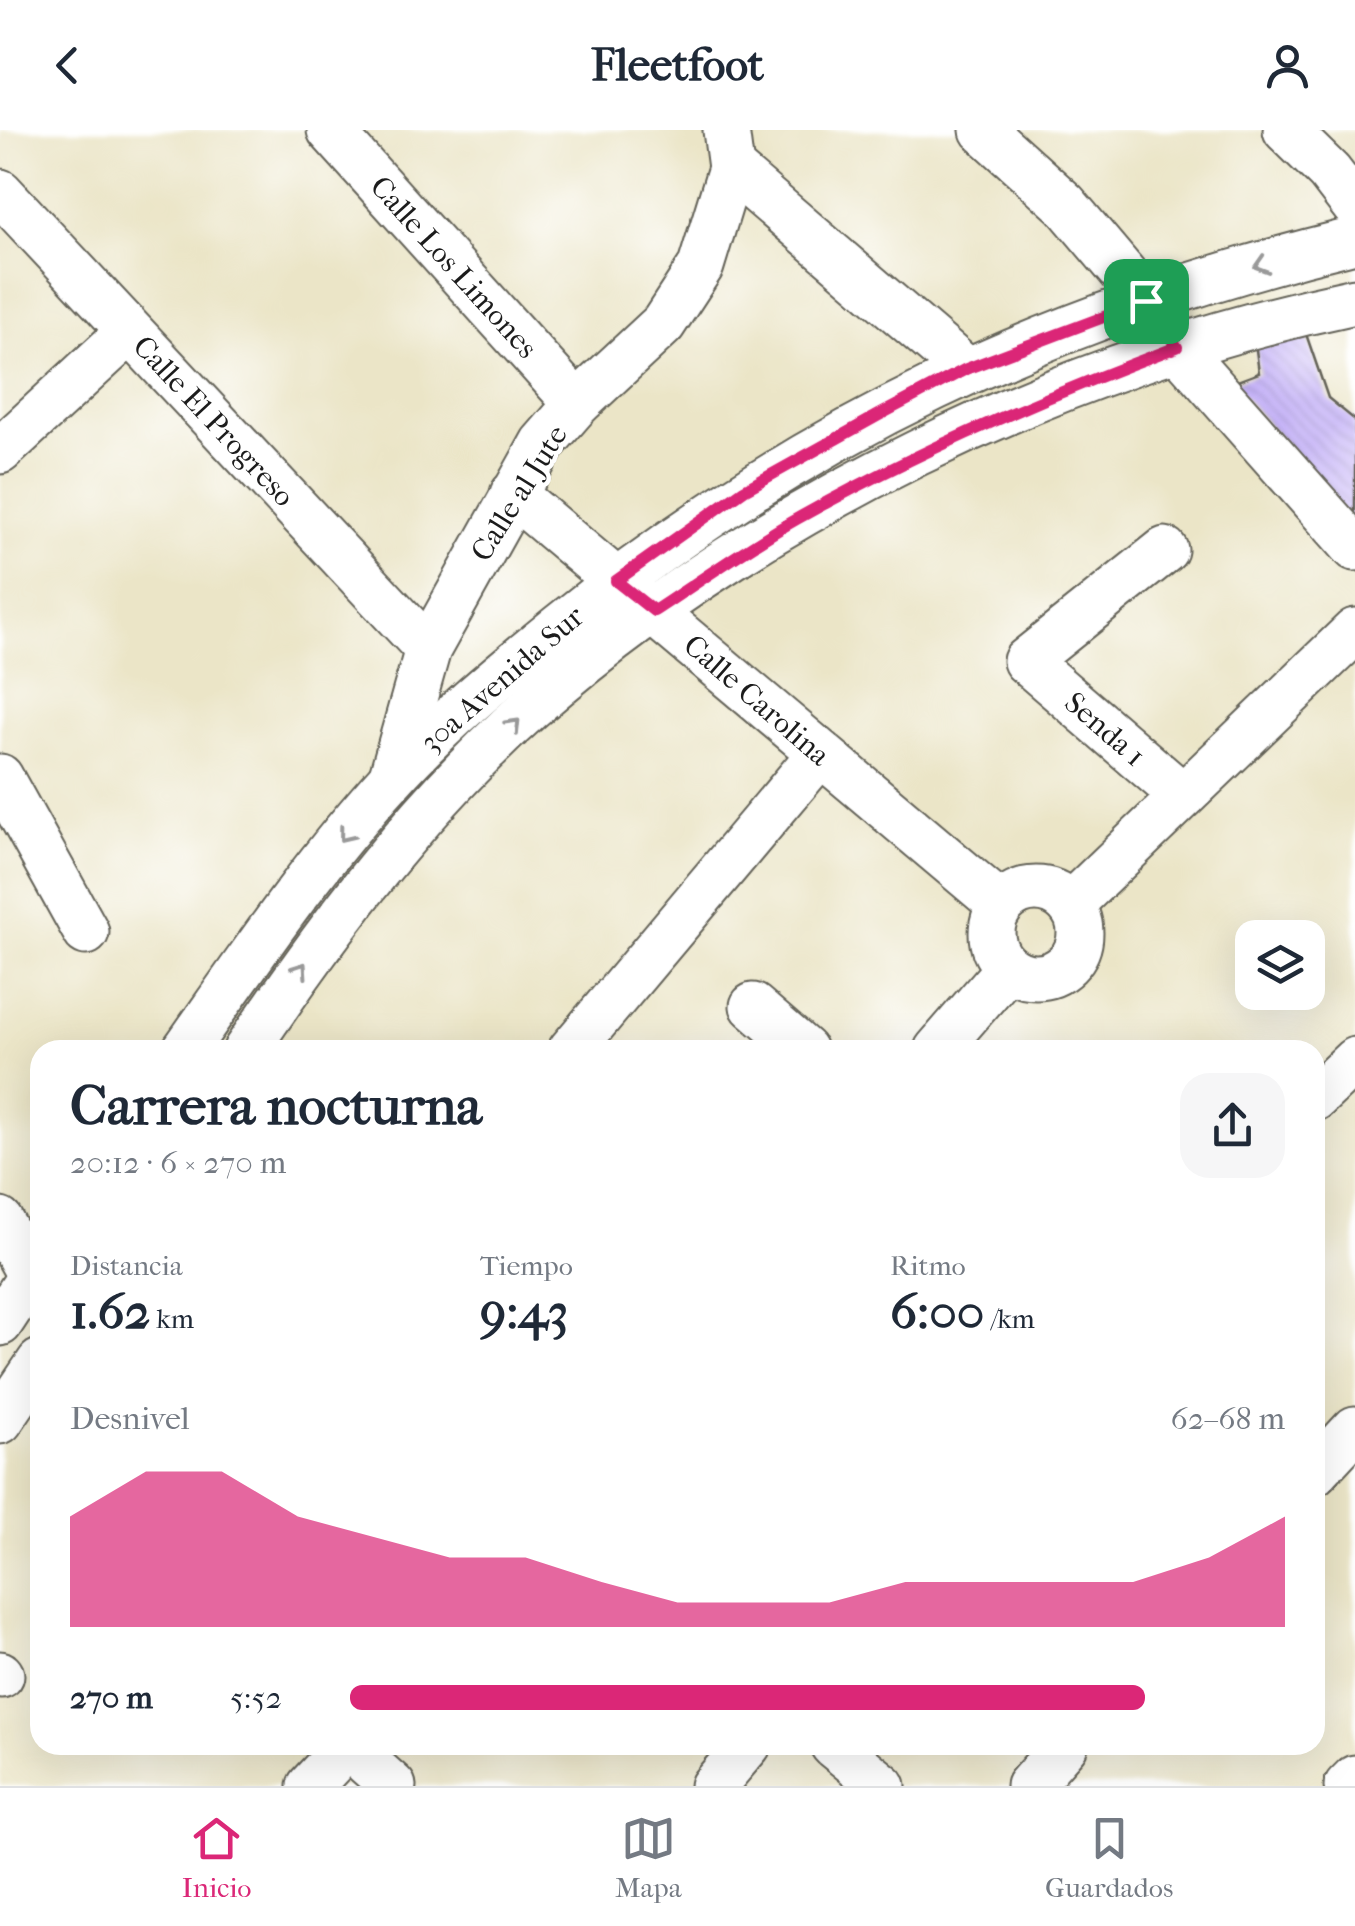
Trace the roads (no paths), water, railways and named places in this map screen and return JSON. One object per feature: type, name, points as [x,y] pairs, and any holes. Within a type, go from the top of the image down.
[{"type":"street","name":"Calle Los Limones","points":[[330,130],[577,404]]},
{"type":"street","points":[[983,130],[1065,204],[1146,301],[1177,347],[1355,548]]},
{"type":"street","points":[[1286,130],[1330,172],[1355,206]]},
{"type":"street","name":"Calle al Jute","points":[[392,778],[428,648],[543,443],[577,404],[662,324],[701,266],[729,149]]},
{"type":"street","points":[[729,149],[966,369]]},
{"type":"street","name":"Calle El Progreso","points":[[0,192],[428,648]]},
{"type":"street","name":"30a Avenida Sur","points":[[192,1040],[288,906],[392,778],[498,677],[616,581],[744,490],[966,369],[1146,301],[1355,240]]},
{"type":"street","name":"30a Avenida Sur","points":[[253,1040],[328,929],[436,805],[529,709],[654,611],[798,518],[905,461],[1058,392],[1177,347],[1355,302]]},
{"type":"street","points":[[0,451],[129,332]]},
{"type":"street","name":"Calle Carolina","points":[[513,494],[1001,905]]},
{"type":"street","name":"Senda 1","points":[[1166,550],[1026,662],[1183,796]]},
{"type":"street","points":[[1070,904],[1355,630]]},
{"type":"street","points":[[579,1040],[819,755]]},
{"type":"street","points":[[0,778],[86,932]]},
{"type":"street","points":[[1028,889],[1043,889],[1070,904],[1080,935],[1068,965],[1039,978],[1008,968],[992,938],[993,920],[1001,905],[1028,889]]},
{"type":"street","points":[[946,1040],[1008,968]]},
{"type":"street","points":[[753,1006],[792,1040]]},
{"type":"street","points":[[1325,1088],[1355,1060]]},
{"type":"street","points":[[0,1222],[30,1267]]},
{"type":"street","points":[[0,1324],[30,1286]]},
{"type":"street","points":[[0,1420],[30,1376]]},
{"type":"street","points":[[1325,1461],[1355,1429]]},
{"type":"street","points":[[310,1786],[339,1755]]},
{"type":"street","points":[[359,1755],[394,1786]]},
{"type":"street","points":[[713,1786],[739,1755]]},
{"type":"street","points":[[845,1755],[882,1786]]},
{"type":"street","points":[[1029,1786],[1056,1755]]},
{"type":"street","points":[[1347,1786],[1355,1778]]}]
